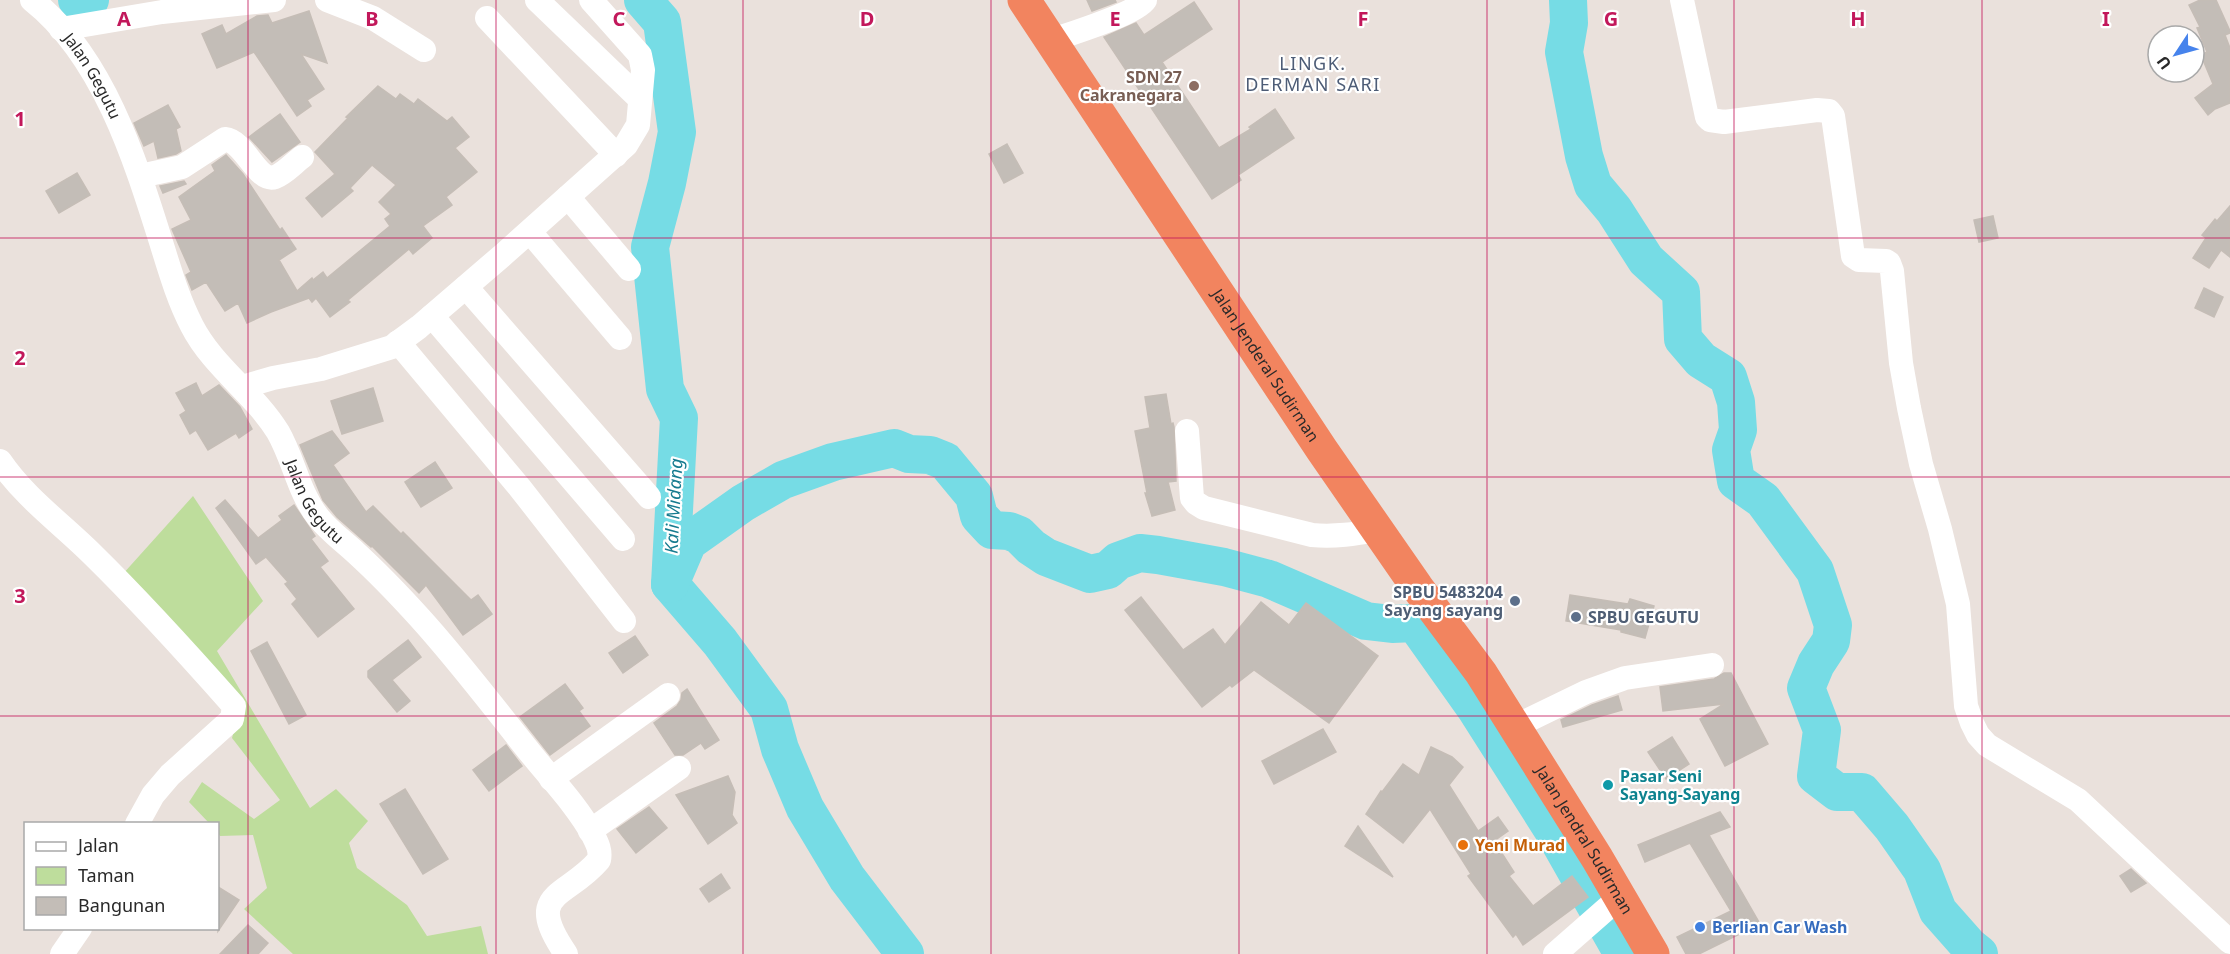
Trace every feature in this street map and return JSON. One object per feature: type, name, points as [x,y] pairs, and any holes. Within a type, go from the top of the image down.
[{"type":"highway","name":"Jalan Jenderal Sudirman","points":[[1024,0],[1377,530],[1481,673],[1514,727]]},
{"type":"highway","name":"Jalan Jendral Sudirman","points":[[1514,727],[1598,858],[1606,909],[1653,954]]},
{"type":"street","name":"Jalan Gegutu","points":[[32,0],[45,11],[79,51],[126,141],[140,176],[174,287],[192,328],[206,348],[242,387],[278,433],[289,455],[299,487],[317,516],[369,566],[463,667],[590,831],[599,848],[599,860],[560,891],[549,906],[548,922],[566,954]]},
{"type":"street","points":[[61,29],[162,12],[274,0]]},
{"type":"street","points":[[327,0],[373,18],[424,50]]},
{"type":"street","points":[[537,0],[640,99]]},
{"type":"street","points":[[242,387],[351,360],[382,351],[398,342],[530,232],[626,145],[638,125],[643,70],[640,55],[591,0]]},
{"type":"street","points":[[1050,41],[1114,18],[1142,5],[1145,0]]},
{"type":"street","points":[[1682,0],[1707,117],[1710,120],[1724,122],[1817,110],[1829,111],[1833,116],[1853,256],[1859,260],[1886,261],[1892,271],[1901,363],[1909,408],[1921,464],[1958,604],[1966,706],[1978,735],[2002,755],[2036,773],[2078,800],[2230,942]]},
{"type":"street","points":[[487,18],[616,155]]},
{"type":"street","points":[[140,176],[182,167],[225,139],[237,142],[262,174],[269,177],[276,177],[302,157]]},
{"type":"street","points":[[568,197],[628,268]]},
{"type":"street","points":[[530,232],[620,338]]},
{"type":"street","points":[[466,287],[649,497]]},
{"type":"street","points":[[432,316],[623,539]]},
{"type":"street","points":[[398,342],[520,488],[624,621]]},
{"type":"street","points":[[1187,431],[1192,498],[1204,508],[1312,535],[1329,537],[1377,530]]},
{"type":"street","points":[[0,461],[14,480],[92,554],[234,706],[232,719],[170,775],[153,795],[138,822]]},
{"type":"street","points":[[1514,727],[1586,692],[1625,678],[1712,665]]},
{"type":"street","points":[[551,779],[668,695]]},
{"type":"street","points":[[590,831],[680,768]]},
{"type":"street","points":[[1556,954],[1606,909]]},
{"type":"street","points":[[62,954],[79,930]]},
{"type":"green space","points":[[193,496],[263,601],[217,651],[310,808],[336,789],[368,821],[349,843],[357,868],[407,905],[427,936],[481,926],[488,954],[293,954],[244,909],[267,888],[253,835],[220,836],[219,822],[208,822],[189,802],[202,782],[254,819],[280,800],[232,738],[241,704],[122,575]]},
{"type":"building","points":[[1087,0],[1115,0],[1116,2],[1092,11]]},
{"type":"building","points":[[2200,0],[2216,0],[2230,31],[2225,35],[2230,48],[2230,103],[2215,109],[2208,115],[2195,98],[2213,84],[2206,67],[2206,24],[2198,24],[2189,5]]},
{"type":"building","points":[[1194,2],[1212,29],[1162,62],[1219,148],[1251,129],[1249,127],[1275,109],[1294,138],[1238,175],[1241,180],[1212,199],[1104,37],[1136,23],[1144,35]]},
{"type":"building","points":[[309,11],[327,63],[301,54],[324,89],[307,100],[311,106],[297,116],[254,52],[217,68],[202,34],[222,25],[226,34],[257,16],[268,15],[272,23]]},
{"type":"building","points":[[378,86],[396,99],[400,94],[414,104],[418,99],[447,121],[452,117],[469,137],[455,148],[477,172],[446,197],[452,205],[423,226],[432,238],[413,254],[409,249],[330,317],[316,298],[312,302],[309,298],[247,323],[238,303],[225,311],[206,282],[192,290],[186,275],[191,272],[172,229],[191,220],[179,197],[215,171],[212,165],[226,155],[243,174],[280,230],[282,228],[296,249],[279,260],[297,291],[323,272],[327,278],[390,226],[385,219],[391,214],[379,202],[396,185],[372,165],[350,188],[353,191],[322,217],[306,198],[335,174],[315,152]]},
{"type":"building","points":[[168,105],[180,127],[176,129],[181,151],[158,158],[154,141],[144,146],[134,123]]},
{"type":"building","points":[[280,114],[300,142],[272,162],[249,137]]},
{"type":"building","points":[[1007,144],[1023,173],[1004,183],[989,154]]},
{"type":"building","points":[[77,173],[90,195],[59,213],[46,191]]},
{"type":"building","points":[[184,181],[186,184],[163,193],[160,186]]},
{"type":"building","points":[[2230,206],[2230,257],[2221,250],[2209,268],[2193,258],[2206,238],[2202,235]]},
{"type":"building","points":[[1993,216],[1998,238],[1979,242],[1974,220]]},
{"type":"building","points":[[2204,288],[2223,297],[2214,317],[2195,308]]},
{"type":"building","points":[[196,383],[202,396],[219,385],[240,407],[252,429],[239,438],[236,433],[208,450],[196,430],[190,434],[180,415],[186,411],[176,393]]},
{"type":"building","points":[[373,388],[383,421],[342,434],[331,401]]},
{"type":"building","points":[[1166,394],[1171,424],[1173,423],[1174,427],[1176,481],[1168,482],[1175,510],[1152,516],[1145,493],[1147,493],[1135,431],[1150,428],[1145,397]]},
{"type":"building","points":[[332,431],[349,453],[333,465],[366,512],[373,506],[401,534],[403,532],[471,600],[478,595],[492,614],[463,635],[426,585],[419,593],[372,546],[337,517],[323,500],[300,445]]},
{"type":"building","points":[[435,462],[452,488],[421,507],[405,482]]},
{"type":"building","points":[[225,500],[258,538],[282,520],[279,516],[294,505],[315,536],[311,539],[328,561],[320,567],[354,609],[318,637],[292,604],[297,599],[285,584],[288,582],[266,557],[256,564],[216,508]]},
{"type":"building","points":[[1570,595],[1628,604],[1630,599],[1654,606],[1645,638],[1621,632],[1621,630],[1566,621]]},
{"type":"building","points":[[1141,597],[1183,650],[1213,629],[1225,645],[1261,602],[1289,625],[1306,603],[1378,656],[1329,723],[1254,670],[1202,707],[1125,610]]},
{"type":"building","points":[[635,636],[648,655],[623,673],[609,653]]},
{"type":"building","points":[[408,640],[421,657],[392,680],[410,701],[397,712],[368,677],[368,671]]},
{"type":"building","points":[[267,642],[306,715],[289,724],[251,651]]},
{"type":"building","points":[[1724,673],[1731,673],[1768,744],[1725,766],[1700,719],[1724,704],[1663,711],[1660,687],[1714,679]]},
{"type":"building","points":[[565,684],[583,708],[579,711],[590,726],[550,755],[520,717]]},
{"type":"building","points":[[687,689],[719,740],[705,749],[701,743],[683,755],[675,755],[654,723],[677,706],[682,693]]},
{"type":"building","points":[[1618,696],[1622,710],[1563,727],[1561,720]]},
{"type":"building","points":[[1323,729],[1336,752],[1274,784],[1262,761]]},
{"type":"building","points":[[1672,737],[1689,764],[1666,779],[1648,752]]},
{"type":"building","points":[[506,745],[522,766],[489,791],[473,770]]},
{"type":"building","points":[[1431,747],[1452,757],[1463,767],[1449,785],[1478,831],[1498,817],[1508,831],[1494,841],[1514,872],[1509,876],[1533,906],[1572,876],[1588,897],[1523,945],[1516,934],[1513,937],[1468,876],[1471,874],[1430,809],[1403,843],[1366,814],[1403,764],[1419,775]]},
{"type":"building","points":[[728,776],[735,792],[732,815],[737,823],[708,844],[676,795]]},
{"type":"building","points":[[405,789],[448,859],[423,874],[380,804]]},
{"type":"building","points":[[649,807],[667,828],[636,853],[617,829]]},
{"type":"building","points":[[1720,812],[1730,827],[1709,835],[1760,924],[1699,954],[1686,954],[1677,937],[1731,911],[1690,843],[1645,862],[1638,845]]},
{"type":"building","points":[[1358,826],[1393,877],[1345,846]]},
{"type":"building","points":[[2131,869],[2146,883],[2131,892],[2120,876]]},
{"type":"building","points":[[721,874],[730,888],[709,902],[700,889]]},
{"type":"building","points":[[219,888],[239,900],[219,930]]},
{"type":"building","points":[[248,925],[268,943],[258,954],[220,954]]},
{"type":"waterway","name":"Kali Midang","points":[[77,0],[82,2],[90,0]]},
{"type":"waterway","name":"Kali Midang","points":[[643,0],[662,22],[677,132],[667,183],[650,247],[665,389],[679,418],[670,584],[720,642],[769,709],[780,749],[805,808],[847,878],[905,954]]},
{"type":"waterway","points":[[1568,0],[1569,23],[1564,52],[1584,156],[1593,185],[1614,210],[1646,260],[1681,292],[1683,339],[1701,360],[1728,377],[1736,402],[1738,430],[1731,450],[1736,481],[1763,500],[1815,571],[1833,625],[1831,641],[1816,664],[1806,688],[1822,730],[1816,776],[1837,792],[1862,792],[1892,827],[1922,870],[1938,911],[1979,954]]},
{"type":"waterway","points":[[670,584],[688,542],[743,503],[783,480],[833,462],[894,448],[909,454],[930,455],[945,461],[974,496],[979,516],[992,530],[1009,531],[1019,535],[1046,557],[1090,574],[1108,570],[1118,561],[1140,553],[1158,555],[1224,567],[1269,579],[1366,621],[1392,624],[1415,623],[1476,709],[1551,827],[1623,954]]},
{"type":"place","name":"SDN 27 Cakranegara","points":[[1194,86]]},
{"type":"place","name":"SPBU 5483204 Sayang sayang","points":[[1515,601]]},
{"type":"place","name":"SPBU GEGUTU","points":[[1576,617]]},
{"type":"place","name":"Pasar Seni Sayang-Sayang","points":[[1608,785]]},
{"type":"place","name":"Yeni Murad","points":[[1463,845]]},
{"type":"place","name":"Berlian Car Wash","points":[[1700,927]]},
{"type":"district","name":"LINGK. DERMAN SARI","points":[[1313,74]]}]
